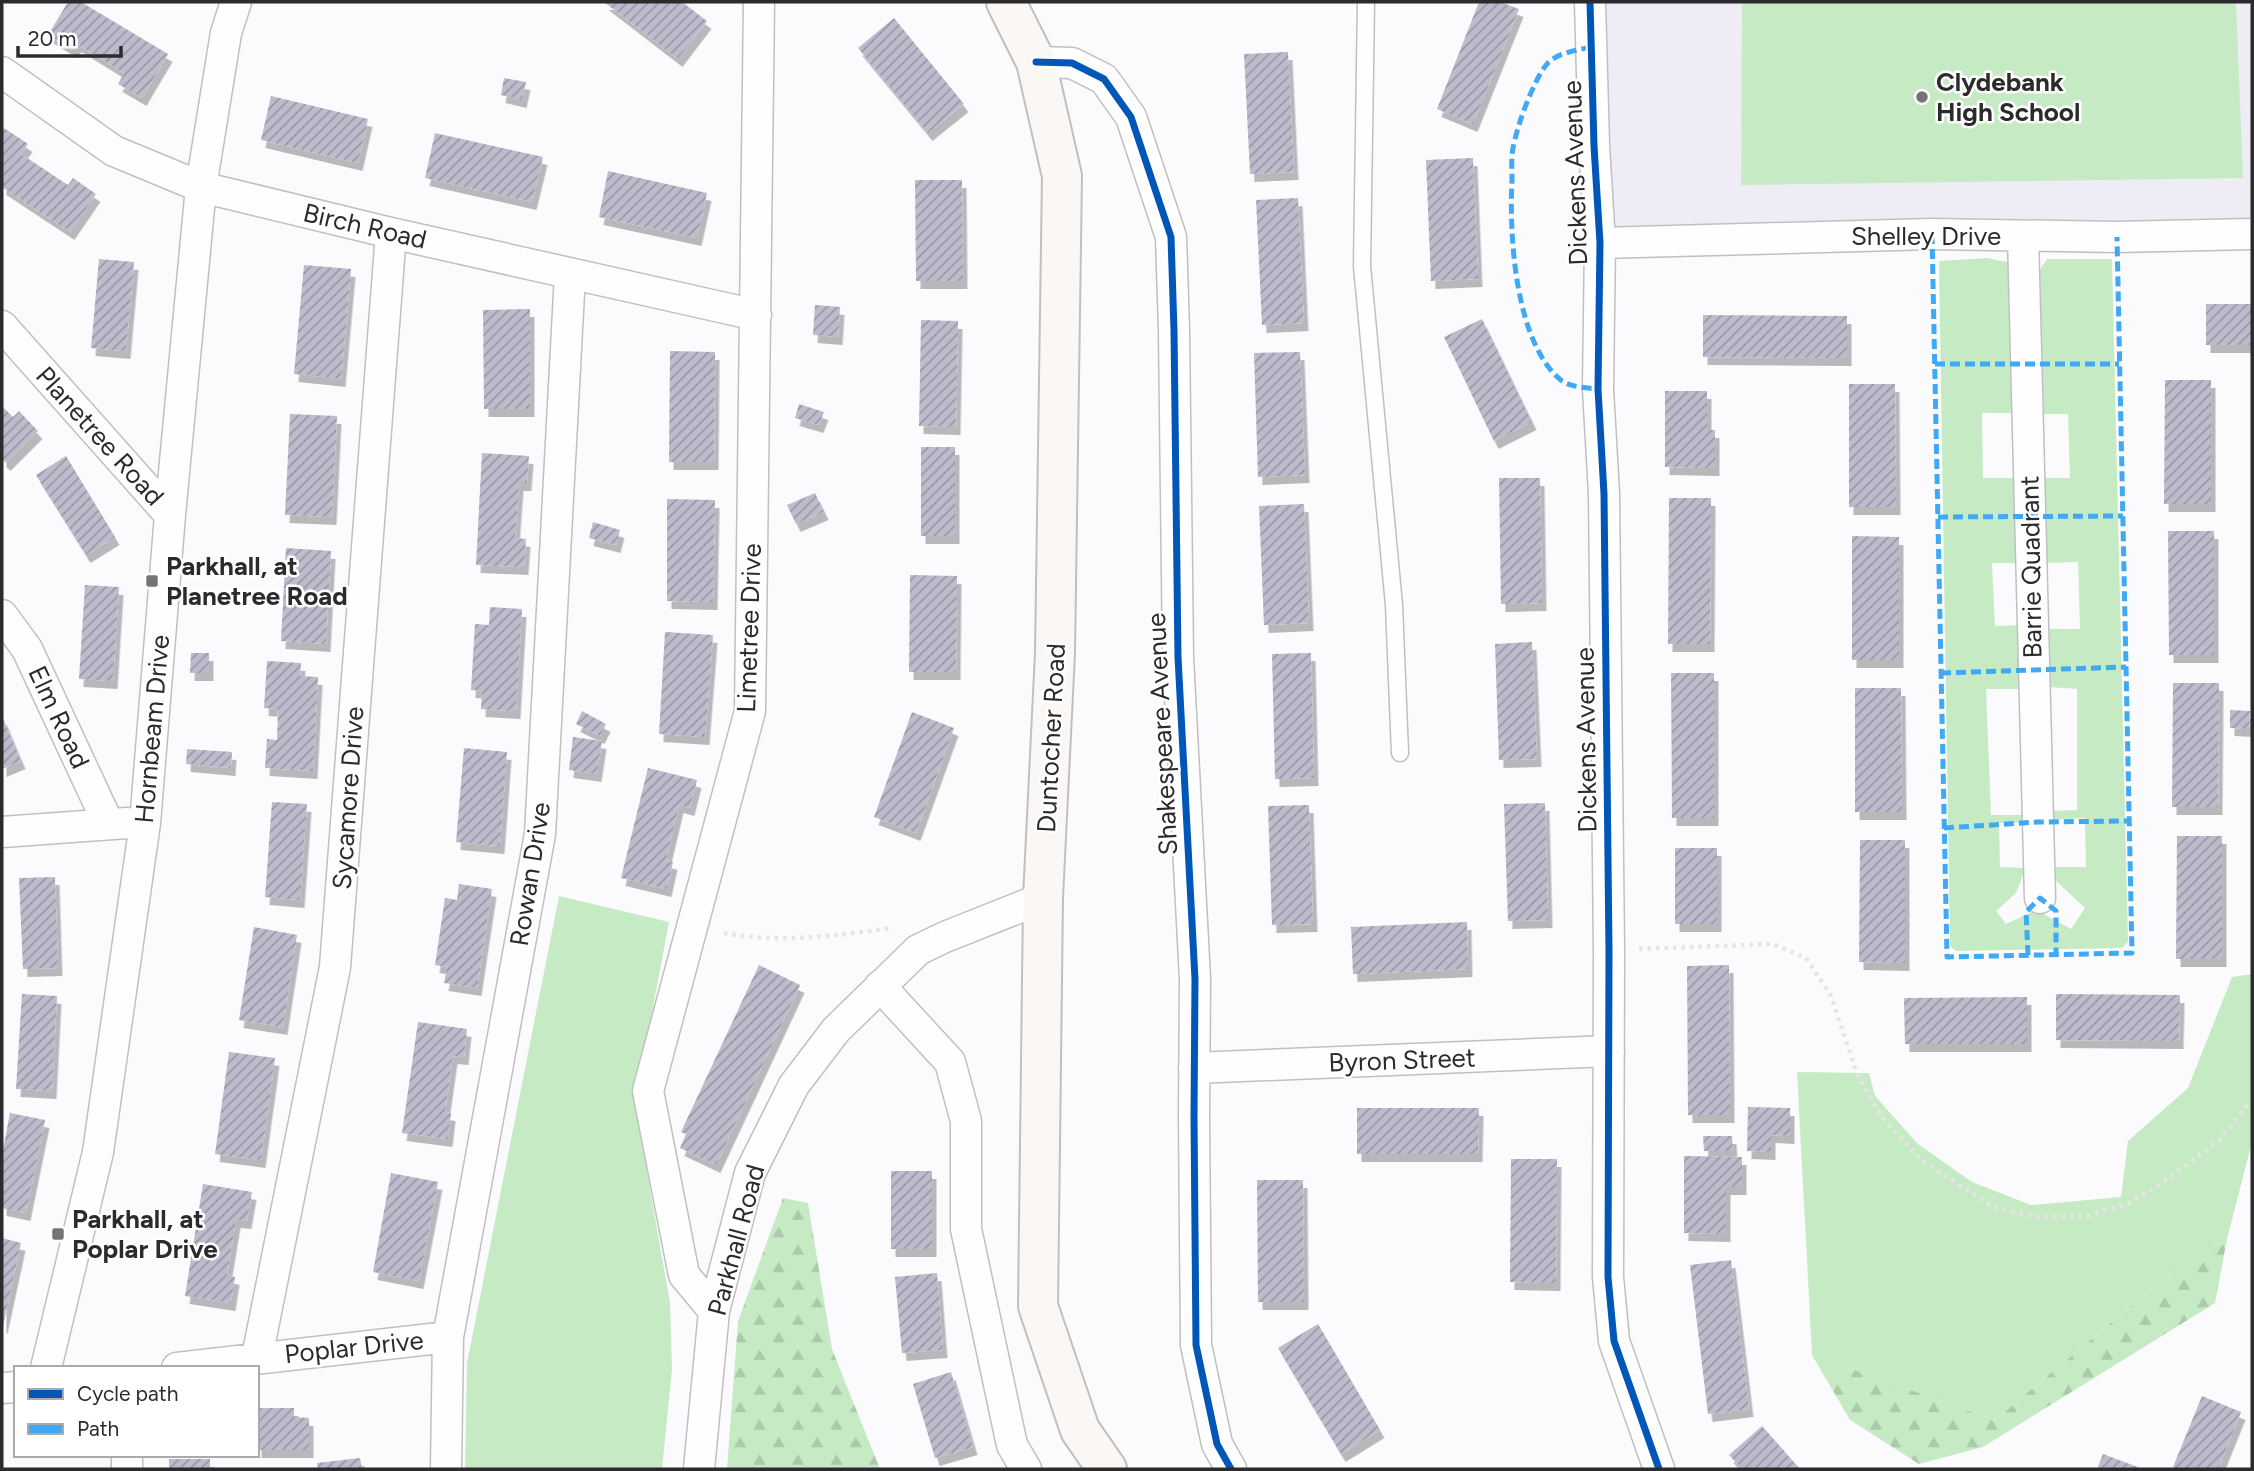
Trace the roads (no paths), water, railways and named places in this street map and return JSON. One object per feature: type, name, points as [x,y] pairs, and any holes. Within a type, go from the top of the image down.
[{"type":"main road","name":"Duntocher Road","points":[[1006,2],[1036,62],[1062,176],[1055,653],[1043,898],[1038,1306],[1080,1430],[1107,1469]]},
{"type":"street","name":"Hornbeam Drive","points":[[46,1366],[98,1152],[145,823],[170,515],[201,187],[226,33],[236,2]]},
{"type":"street","name":"Limetree Drive","points":[[714,1311],[684,1275],[648,1091],[750,710],[759,2]]},
{"type":"street","name":"Dickens Avenue","points":[[1590,2],[1600,243],[1598,389],[1604,494],[1609,951],[1608,1277],[1614,1341],[1659,1469]]},
{"type":"street","name":"Shakespeare Avenue","points":[[1036,62],[1072,63],[1104,79],[1131,117],[1171,237],[1178,657],[1195,979],[1196,1345],[1217,1444],[1231,1469]]},
{"type":"street","name":"Birch Road","points":[[2,72],[114,150],[201,187],[755,315]]},
{"type":"street","name":"Sycamore Drive","points":[[257,1357],[335,967],[391,233]]},
{"type":"street","name":"Shelley Drive","points":[[1600,243],[1932,234],[2156,237],[2252,233]]},
{"type":"street","name":"Barrie Quadrant","points":[[2022,236],[2040,898]]},
{"type":"street","name":"Rowan Drive","points":[[446,1469],[447,1337],[540,834],[570,274]]},
{"type":"street","name":"Planetree Road","points":[[2,326],[170,515]]},
{"type":"street","name":"Elm Road","points":[[2,615],[26,649],[108,823]]},
{"type":"street","points":[[2,832],[108,823],[145,823]]},
{"type":"street","name":"Parkhall Road","points":[[699,1469],[714,1311],[750,1172],[794,1085],[836,1030],[918,950],[1043,898]]},
{"type":"street","points":[[880,986],[950,1062],[966,1121],[966,1229],[1012,1445],[1026,1469]]},
{"type":"street","name":"Byron Street","points":[[1194,1068],[1609,1051]]},
{"type":"street","name":"Poplar Drive","points":[[192,1366],[447,1337]]},
{"type":"lane","points":[[1366,2],[1362,266],[1394,605],[1400,752]]},
{"type":"place","name":"Clydebank High School","points":[[1922,97]]},
{"type":"place","name":"Parkhall, at Planetree Road","points":[[152,581]]},
{"type":"place","name":"Parkhall, at Poplar Drive","points":[[58,1234]]}]
